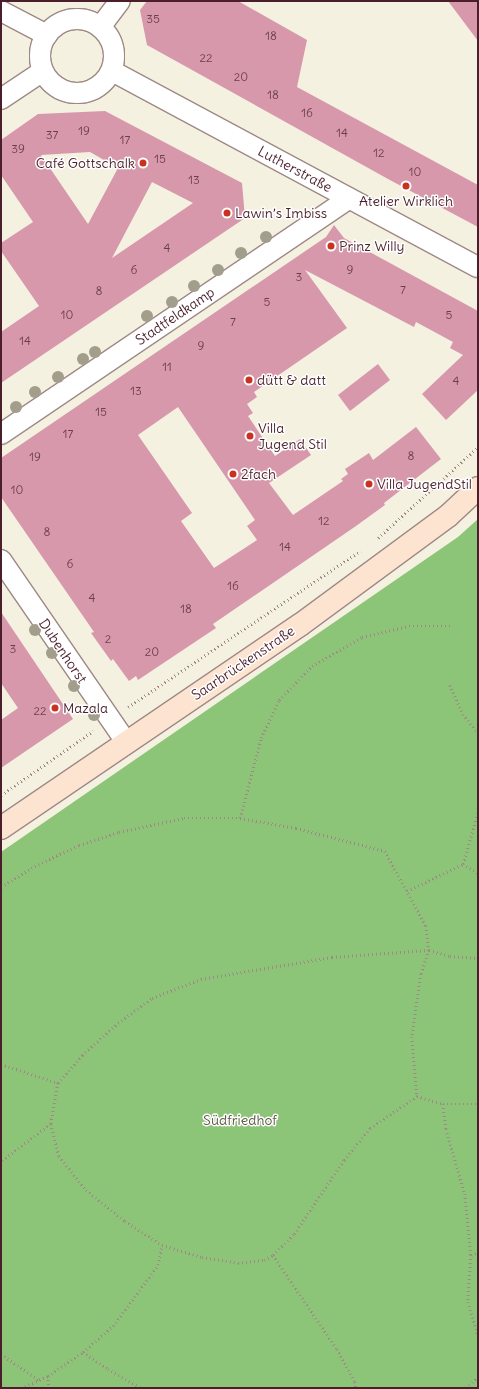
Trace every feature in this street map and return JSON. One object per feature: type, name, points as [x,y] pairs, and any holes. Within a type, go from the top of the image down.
[{"type":"street","points":[[101,26],[120,1]]},
{"type":"street","points":[[1,11],[47,35]]},
{"type":"street","points":[[76,18],[89,20],[101,26],[109,35],[114,47],[115,59],[112,71],[104,83],[91,91],[77,94],[63,91],[50,83],[40,62],[40,50],[51,28],[62,21],[76,18]]},
{"type":"street","points":[[1,99],[43,71]]},
{"type":"street","name":"Lutherstraße","points":[[112,71],[478,267]]},
{"type":"street","name":"Stadtfeldkamp","points":[[1,434],[349,198]]},
{"type":"street","name":"Saarbrückenstraße","points":[[1,828],[300,625],[448,516],[478,488]]},
{"type":"street","name":"Dubenhorst","points":[[1,560],[126,742]]},
{"type":"path","points":[[375,541],[478,446]]},
{"type":"path","points":[[1,795],[110,719],[362,550]]},
{"type":"path","points":[[240,818],[261,738],[279,700],[312,666],[362,637],[409,626],[452,626]]},
{"type":"path","points":[[450,684],[463,714],[478,733]]},
{"type":"path","points":[[406,891],[462,864],[478,812]]},
{"type":"path","points":[[1,887],[31,868],[79,845],[119,832],[184,818],[240,818],[296,828],[385,851],[426,926],[429,950],[421,974],[412,1037],[417,1096]]},
{"type":"path","points":[[462,864],[478,873]]},
{"type":"path","points":[[417,1096],[370,1128],[344,1160],[294,1234],[273,1255],[264,1260],[238,1263],[202,1257],[162,1244],[126,1221],[86,1190],[59,1156],[51,1124],[58,1083],[82,1055],[118,1024],[152,998],[201,979],[332,958],[429,950],[450,956],[478,958]]},
{"type":"path","points":[[1,1064],[58,1083]]},
{"type":"path","points":[[417,1096],[443,1104],[478,1104]]},
{"type":"path","points":[[443,1104],[446,1129],[465,1194],[471,1255],[468,1302],[478,1334]]},
{"type":"path","points":[[1,1162],[51,1124]]},
{"type":"path","points":[[21,1388],[48,1376],[83,1352],[113,1326],[158,1265],[162,1244]]},
{"type":"path","points":[[471,1255],[478,1252]]},
{"type":"path","points":[[273,1255],[337,1349],[355,1382],[356,1388]]},
{"type":"path","points":[[83,1352],[108,1369],[141,1388]]},
{"type":"path","points":[[1,1354],[39,1380]]},
{"type":"path","points":[[48,1376],[48,1388]]},
{"type":"path","points":[[466,1388],[478,1377]]},
{"type":"green space","name":"Südfriedhof","points":[[478,519],[478,1388],[1,1388],[1,852],[458,537]]},
{"type":"building","points":[[147,1],[238,1],[307,40],[297,87],[478,185],[478,227],[388,179],[147,45],[140,10]]},
{"type":"building","points":[[448,1],[478,1],[478,41]]},
{"type":"building","points":[[105,111],[242,183],[245,218],[1,383],[1,332],[39,306],[1,251],[1,243],[33,222],[1,175],[1,140],[38,114]],"holes":[[[90,152],[118,168],[88,224],[41,155]],[[152,182],[193,203],[112,258]]]},
{"type":"building","points":[[334,225],[344,238],[478,311],[478,390],[446,420],[422,394],[463,355],[450,348],[453,342],[416,322],[414,327],[305,270],[347,328],[254,392],[257,397],[247,404],[253,413],[248,416],[275,456],[300,439],[311,455],[269,483],[293,515],[343,481],[341,479],[348,474],[345,469],[369,453],[373,460],[416,427],[441,459],[384,503],[385,505],[356,526],[213,624],[216,628],[138,680],[136,676],[129,681],[113,659],[111,661],[91,633],[94,632],[1,497],[1,458],[326,237]],"holes":[[[178,407],[255,520],[247,526],[257,540],[214,568],[181,521],[192,513],[138,435]]]},
{"type":"building","points":[[378,364],[390,380],[350,411],[338,395]]},
{"type":"building","points":[[1,612],[73,719],[1,768],[1,720],[18,708],[1,683]]},
{"type":"place","name":"Café Gottschalk","points":[[143,163]]},
{"type":"place","name":"Atelier Wirklich","points":[[406,186]]},
{"type":"place","name":"Lawin’s Imbiss","points":[[227,213]]},
{"type":"place","name":"Prinz Willy","points":[[331,246]]},
{"type":"place","name":"dütt & datt","points":[[249,380]]},
{"type":"place","name":"Villa Jugend Stil","points":[[250,436]]},
{"type":"place","name":"2fach","points":[[233,474]]},
{"type":"place","name":"Villa JugendStil","points":[[369,484]]},
{"type":"place","name":"Mazala","points":[[55,708]]}]
